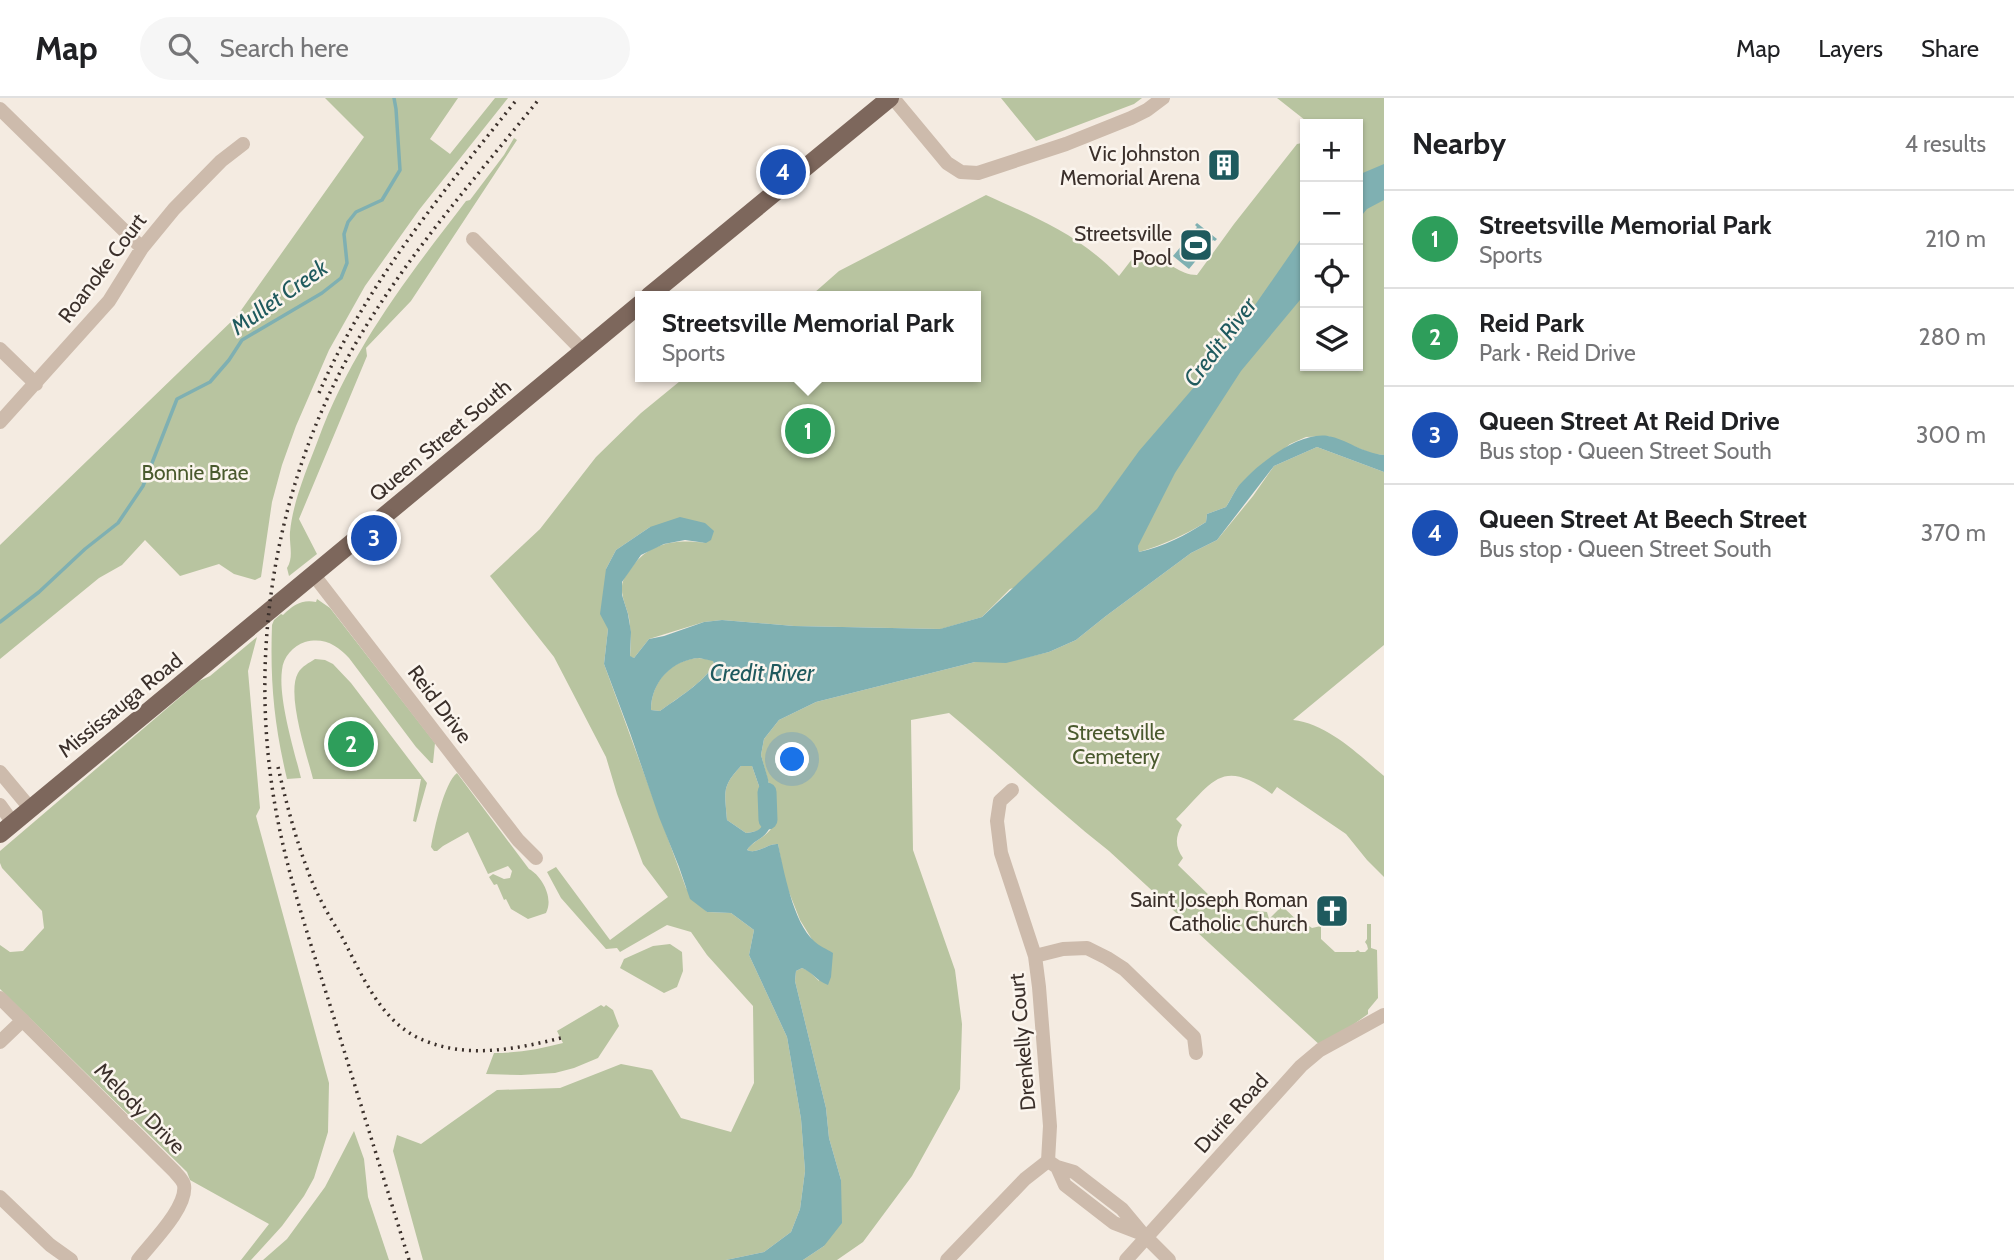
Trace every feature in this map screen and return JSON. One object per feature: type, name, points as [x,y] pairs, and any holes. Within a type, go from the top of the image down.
[{"type":"main road","points":[[655,291],[891,98]]},
{"type":"main road","name":"Queen Street South","points":[[269,612],[635,308]]},
{"type":"main road","name":"Mississauga Road","points":[[6,828],[269,612]]},
{"type":"street","points":[[891,98],[947,163],[961,172],[978,173],[1066,144],[1131,118],[1163,98]]},
{"type":"street","points":[[0,109],[142,248]]},
{"type":"street","name":"Roanoke Court","points":[[0,422],[109,301],[142,248],[184,199],[231,152],[243,144]]},
{"type":"street","points":[[473,239],[583,351]]},
{"type":"street","points":[[0,349],[36,384]]},
{"type":"street","name":"Reid Drive","points":[[313,573],[518,840],[536,858]]},
{"type":"street","points":[[0,772],[30,808]]},
{"type":"street","name":"Drenkelly Court","points":[[1012,790],[1000,801],[997,821],[1001,853],[1035,956],[1053,1164]]},
{"type":"street","points":[[0,806],[6,828]]},
{"type":"street","points":[[1035,956],[1063,949],[1087,948],[1107,958],[1124,969],[1194,1037],[1196,1053]]},
{"type":"street","name":"Melody Drive","points":[[0,998],[184,1183],[184,1197],[178,1209],[138,1260]]},
{"type":"street","name":"Durie Road","points":[[1126,1260],[1144,1235],[1301,1066],[1320,1050],[1384,1015]]},
{"type":"street","points":[[0,1042],[23,1020]]},
{"type":"street","points":[[947,1260],[1025,1179],[1053,1164],[1074,1172],[1122,1209],[1169,1260]]},
{"type":"street","points":[[0,1197],[50,1245],[71,1260]]},
{"type":"green space","name":"Bonnie Brae","points":[[325,98],[458,98],[430,139],[450,154],[495,98],[508,98],[419,210],[365,286],[329,350],[282,465],[272,502],[261,577],[255,580],[234,574],[219,564],[180,576],[145,540],[122,565],[99,578],[0,659],[0,545],[237,316],[364,137]]},
{"type":"green space","points":[[1001,98],[1142,98],[1134,104],[1036,141]]},
{"type":"green space","points":[[1277,98],[1384,98],[1384,455],[1373,454],[1328,436],[1306,437],[1290,444],[1237,488],[1226,507],[1207,514],[1206,522],[1190,531],[1139,552],[1138,547],[1010,589],[982,617],[941,629],[794,626],[722,620],[704,622],[649,639],[634,658],[630,657],[630,623],[622,590],[626,576],[639,559],[656,547],[675,542],[706,543],[650,527],[616,550],[606,569],[608,629],[604,664],[686,888],[707,912],[731,913],[754,930],[749,955],[787,1037],[801,1119],[805,1171],[800,1209],[791,1232],[764,1252],[726,1260],[423,1260],[393,1151],[397,1135],[421,1144],[497,1090],[560,1088],[621,1064],[652,1070],[681,1118],[731,1132],[754,1083],[753,1006],[707,955],[691,932],[667,925],[620,952],[617,948],[606,949],[561,898],[547,872],[556,867],[610,940],[668,897],[643,864],[606,757],[554,657],[490,576],[540,529],[596,457],[641,413],[679,382],[981,382],[981,291],[816,291],[839,271],[986,195],[1073,238],[1119,276],[1139,250],[1182,271],[1197,275],[1300,143],[1300,371],[1363,371],[1363,119],[1304,119]]},
{"type":"green space","points":[[514,138],[517,140],[411,301],[366,348],[367,356],[299,519],[317,554],[289,576],[287,568],[291,555],[290,532],[297,497],[318,440],[347,375],[402,286],[466,201],[470,200]]},
{"type":"green space","name":"Streetsville Cemetery","points":[[1317,447],[1384,472],[1384,645],[1293,720],[1318,727],[1330,734],[1384,776],[1384,877],[1346,834],[1277,787],[1272,794],[1241,777],[1229,776],[1209,785],[1176,819],[1182,825],[1177,842],[1183,858],[1178,865],[1214,900],[1221,894],[1232,898],[1231,908],[1267,912],[1269,919],[1282,906],[1303,926],[1309,922],[1312,928],[1321,926],[1321,939],[1335,952],[1365,952],[1368,949],[1365,942],[1367,924],[1371,924],[1371,948],[1377,950],[1378,998],[1368,1010],[1368,1014],[1322,1047],[1109,851],[949,713],[911,720],[913,850],[955,970],[962,1024],[960,1089],[912,1176],[863,1242],[837,1260],[803,1260],[824,1246],[841,1180],[829,1138],[826,1108],[795,981],[796,971],[802,968],[819,981],[813,941],[800,920],[785,882],[778,844],[755,851],[747,850],[771,829],[762,828],[746,833],[727,820],[725,796],[730,779],[741,766],[752,766],[759,786],[770,788],[761,755],[764,739],[779,720],[816,702],[975,662],[1006,662],[1049,652],[1076,640],[1191,553],[1217,540],[1274,466]]},
{"type":"green space","points":[[317,599],[330,608],[435,743],[433,763],[416,747],[349,658],[330,643],[312,641],[293,649],[283,665],[281,682],[284,709],[301,778],[287,779],[274,703],[272,625],[274,620],[294,606],[306,601],[316,602]]},
{"type":"green space","points":[[257,637],[248,671],[260,808],[256,816],[329,1083],[328,1132],[314,1178],[304,1196],[282,1226],[251,1260],[241,1260],[269,1224],[190,1180],[187,1172],[0,989],[0,945],[10,952],[23,951],[44,928],[42,911],[2,868],[0,851],[199,681],[210,676]]},
{"type":"green space","points":[[698,658],[713,660],[714,664],[704,677],[660,711],[651,710],[655,690],[664,674],[679,663]]},
{"type":"green space","points":[[315,659],[333,664],[351,683],[427,783],[416,822],[413,821],[421,779],[313,779],[294,695],[298,673]]},
{"type":"green space","points":[[457,773],[529,869],[542,882],[549,901],[546,913],[528,919],[511,909],[497,884],[494,885],[489,877],[493,874],[504,879],[510,878],[512,871],[508,866],[488,874],[468,832],[437,851],[431,847],[444,796]]},
{"type":"green space","points":[[670,944],[682,952],[683,971],[677,987],[664,993],[620,968],[624,959],[653,946]]},
{"type":"green space","points":[[601,1005],[613,1010],[619,1026],[598,1058],[555,1073],[486,1074],[494,1053],[563,1043],[557,1031]]},
{"type":"green space","points":[[354,1131],[364,1159],[368,1197],[389,1260],[263,1260],[287,1239],[325,1187]]},
{"type":"water","points":[[1384,164],[1384,200],[1363,214],[1363,182],[1363,173]]},
{"type":"water","name":"Streetsville Pool","points":[[1197,223],[1217,239],[1213,240],[1189,269],[1173,256],[1197,227]]},
{"type":"water","name":"Credit River","points":[[1300,240],[1300,300],[1241,371],[1175,473],[1138,546],[1139,552],[1174,540],[1206,522],[1207,514],[1226,507],[1237,488],[1254,470],[1278,452],[1304,439],[1328,436],[1368,452],[1384,455],[1384,472],[1317,447],[1274,466],[1217,540],[1191,553],[1076,640],[1049,652],[1006,663],[975,662],[816,702],[779,720],[764,739],[761,755],[770,793],[763,792],[759,786],[752,766],[741,766],[730,779],[725,796],[727,820],[746,833],[759,830],[766,819],[771,821],[768,831],[747,850],[755,851],[778,844],[790,896],[800,922],[814,941],[833,953],[828,985],[802,968],[796,971],[795,981],[826,1108],[829,1138],[841,1180],[842,1223],[824,1246],[803,1260],[726,1260],[764,1252],[791,1232],[800,1209],[805,1171],[801,1119],[787,1037],[749,955],[754,930],[731,913],[707,912],[690,899],[604,664],[608,629],[600,614],[606,569],[616,550],[650,527],[680,517],[705,523],[714,531],[711,540],[706,543],[685,540],[664,544],[641,555],[622,582],[622,595],[631,632],[630,656],[634,658],[649,639],[704,622],[722,620],[794,626],[940,629],[982,617],[1097,509],[1139,451],[1214,364]],"holes":[[[699,658],[713,661],[714,664],[690,690],[660,711],[651,710],[655,690],[672,668]]]},
{"type":"waterway","name":"Mullet Creek","points":[[0,622],[118,523],[143,486],[177,399],[210,382],[242,340],[322,293],[341,278],[347,263],[344,234],[348,222],[356,212],[382,200],[400,170],[394,98]]},
{"type":"waterway","name":"Credit River","points":[[767,792],[768,820]]},
{"type":"railway","points":[[319,393],[338,352],[384,275],[435,203],[518,98]]},
{"type":"railway","points":[[409,1260],[302,916],[281,837],[268,753],[265,694],[273,578],[301,464],[322,410],[348,357],[368,322],[414,256],[540,98]]},
{"type":"railway","points":[[278,767],[295,832],[315,888],[365,982],[395,1022],[423,1040],[440,1046],[475,1051],[527,1046],[561,1038]]},
{"type":"place","name":"Vic Johnston Memorial Arena","points":[[1224,165]]},
{"type":"place","name":"Queen Street At Beech Street","points":[[783,172]]},
{"type":"place","name":"Streetsville Pool","points":[[1196,245]]},
{"type":"place","name":"Streetsville Memorial Park","points":[[808,431]]},
{"type":"place","name":"Queen Street At Reid Drive","points":[[374,538]]},
{"type":"place","name":"Reid Park","points":[[351,744]]},
{"type":"place","name":"Saint Joseph Roman Catholic Church","points":[[1332,911]]}]
